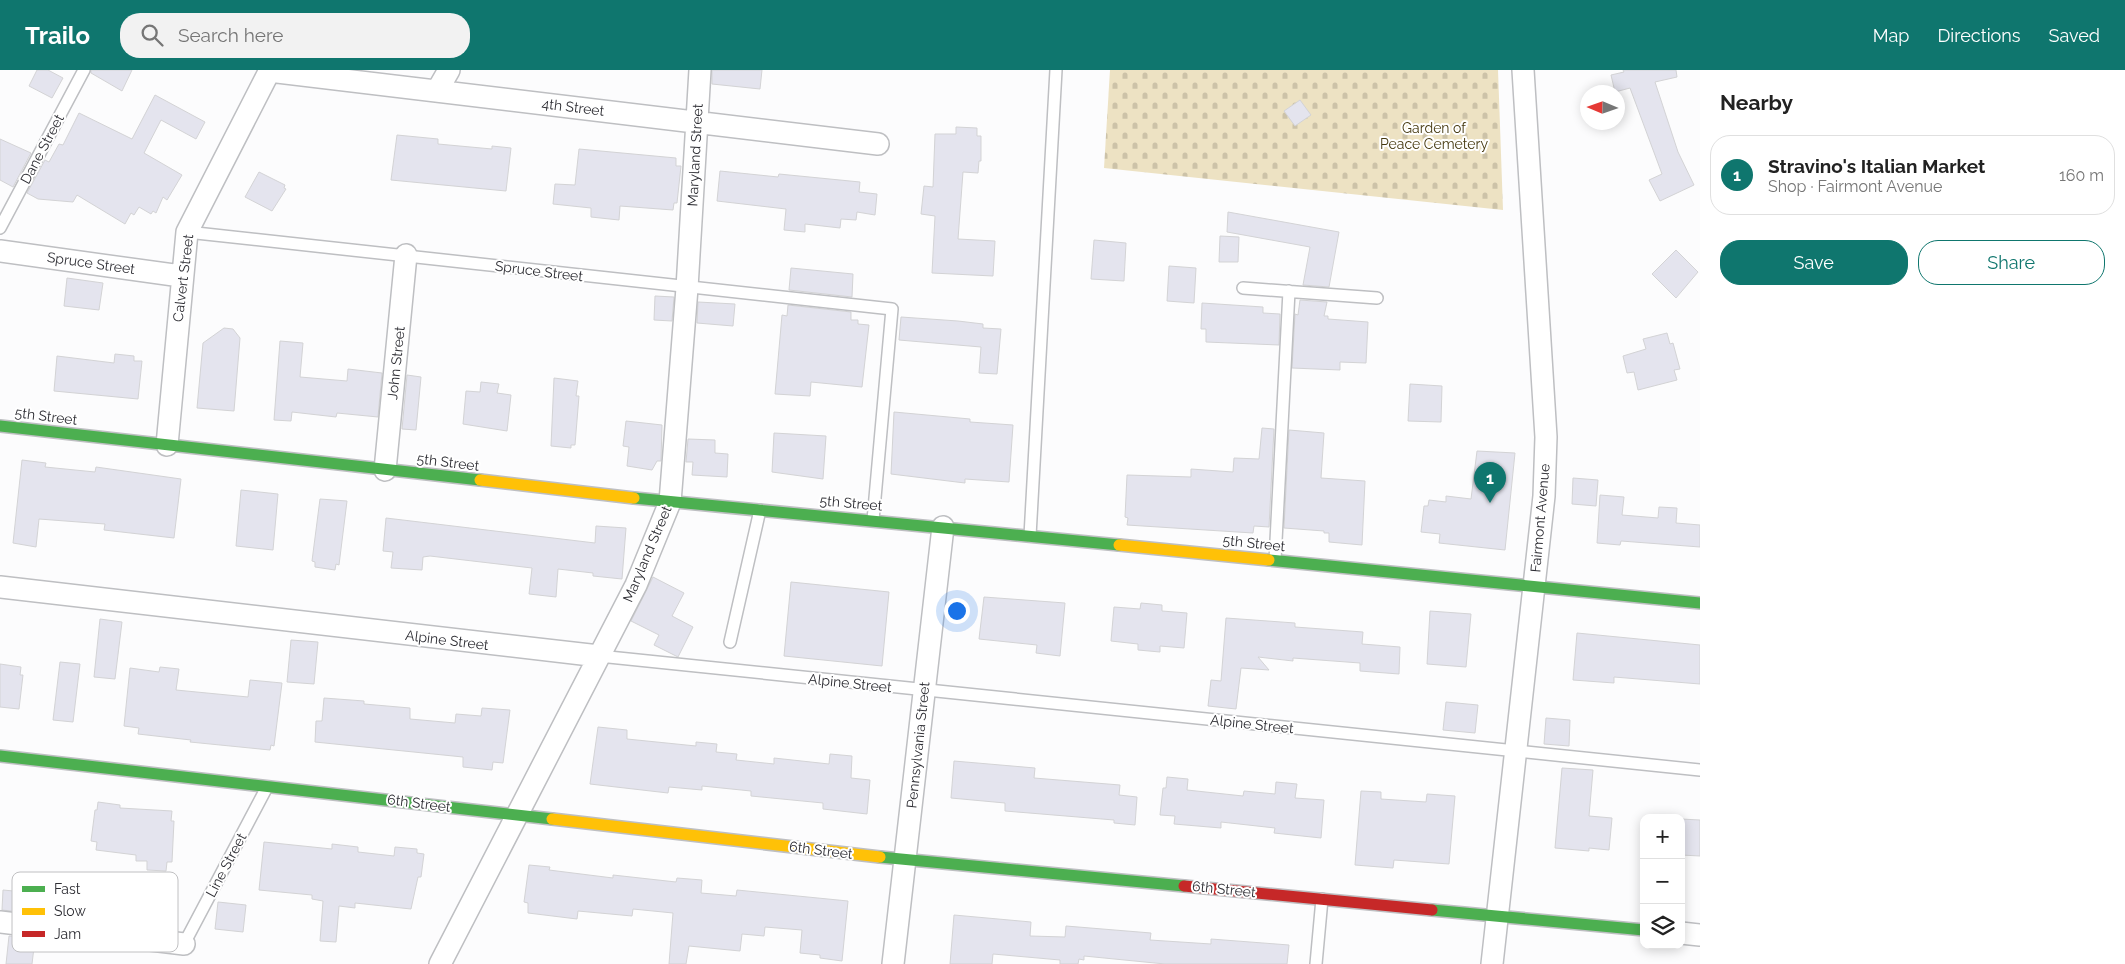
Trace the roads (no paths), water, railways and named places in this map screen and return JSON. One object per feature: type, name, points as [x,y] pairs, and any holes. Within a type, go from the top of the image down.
[{"type":"street","points":[[437,91],[449,70]]},
{"type":"street","name":"Maryland Street","points":[[440,964],[636,585],[670,502],[687,288],[700,70]]},
{"type":"street","name":"Fairmont Avenue","points":[[1492,964],[1544,496],[1546,438],[1523,70]]},
{"type":"street","name":"4th Street","points":[[269,71],[878,144]]},
{"type":"street","name":"Calvert Street","points":[[167,445],[186,232],[269,71]]},
{"type":"street","name":"Spruce Street","points":[[2,256],[181,276]]},
{"type":"street","name":"John Street","points":[[385,470],[406,256]]},
{"type":"street","name":"5th Street","points":[[0,426],[670,502],[873,520],[1700,603]]},
{"type":"street","name":"Pennsylvania Street","points":[[893,964],[942,527]]},
{"type":"street","name":"Alpine Street","points":[[0,587],[599,656]]},
{"type":"street","name":"6th Street","points":[[0,756],[905,860],[1640,930]]},
{"type":"street","points":[[1685,933],[1700,935]]},
{"type":"street","points":[[178,943],[184,944]]},
{"type":"lane","name":"Dane Street","points":[[0,228],[84,70]]},
{"type":"lane","points":[[1030,536],[1056,70]]},
{"type":"lane","name":"Spruce Street","points":[[186,232],[892,309],[873,520]]},
{"type":"lane","points":[[1243,288],[1377,298]]},
{"type":"lane","points":[[1275,560],[1290,291]]},
{"type":"lane","points":[[730,642],[760,510]]},
{"type":"lane","name":"Alpine Street","points":[[599,656],[1700,770]]},
{"type":"lane","name":"Line Street","points":[[184,944],[268,786]]},
{"type":"lane","points":[[1316,964],[1322,899]]},
{"type":"place","name":"Stravino's Italian Market","points":[[1490,503]]},
{"type":"park label","name":"Garden of Peace Cemetery","points":[[1434,136]]}]
